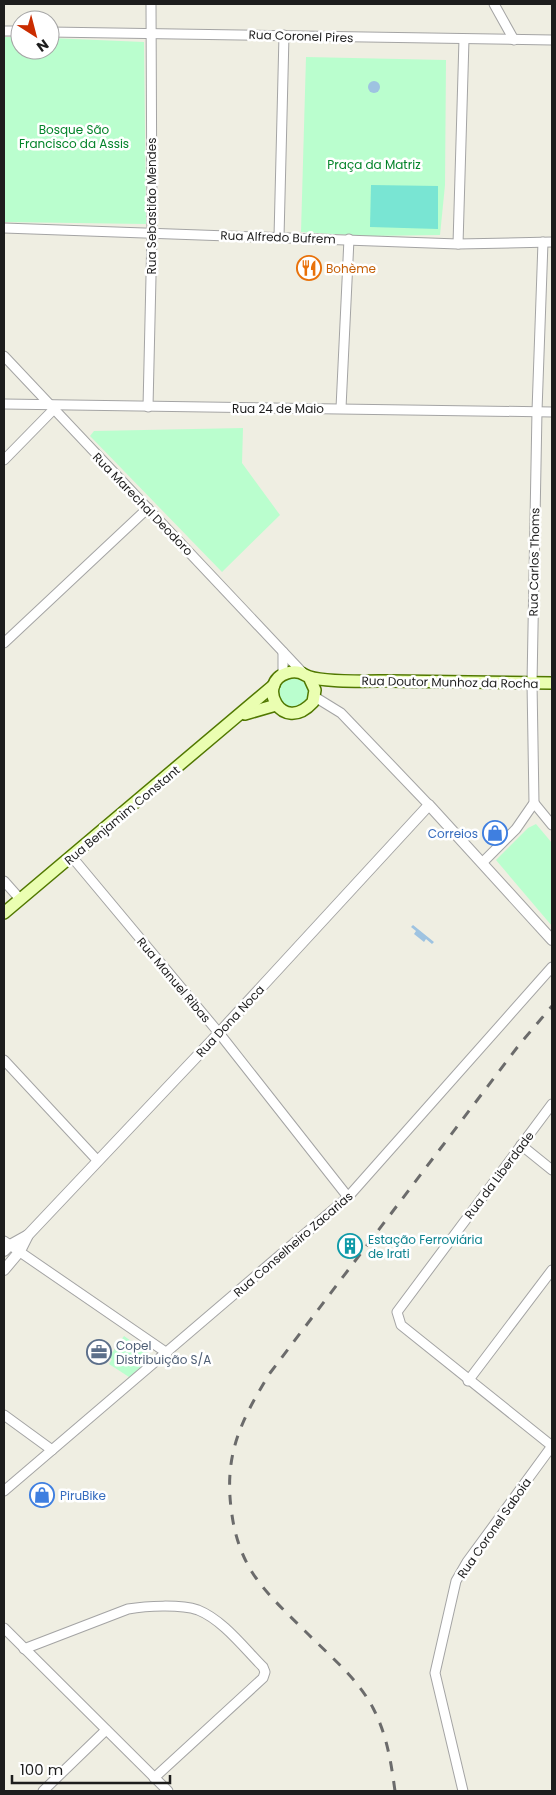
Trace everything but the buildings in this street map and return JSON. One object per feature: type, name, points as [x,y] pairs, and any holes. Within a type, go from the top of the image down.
[{"type":"main road","points":[[296,671],[306,675],[315,693],[307,709],[294,714],[281,710],[273,699],[274,685],[283,674],[296,671]]},
{"type":"main road","name":"Rua Doutor Munhoz da Rocha","points":[[306,675],[348,681],[552,683]]},
{"type":"main road","name":"Rua Doutor Munhoz da Rocha","points":[[315,693],[348,681]]},
{"type":"main road","name":"Rua Benjamim Constant","points":[[4,913],[274,685]]},
{"type":"main road","name":"Rua Benjamim Constant","points":[[239,716],[276,705]]},
{"type":"street","name":"Rua Sebastião Mendes","points":[[148,407],[152,233],[151,4]]},
{"type":"street","points":[[494,4],[514,40]]},
{"type":"street","name":"Rua Coronel Pires","points":[[60,32],[552,40]]},
{"type":"street","points":[[279,238],[284,36]]},
{"type":"street","points":[[458,244],[464,39]]},
{"type":"street","name":"Rua Alfredo Bufrem","points":[[4,228],[458,244],[548,242]]},
{"type":"street","points":[[341,408],[349,239]]},
{"type":"street","name":"Rua Carlos Thoms","points":[[534,803],[532,682],[537,412],[548,242]]},
{"type":"street","name":"Rua Marechal Deodoro","points":[[4,356],[282,652],[306,675]]},
{"type":"street","name":"Rua 24 de Maio","points":[[4,404],[51,407],[341,408],[552,412]]},
{"type":"street","points":[[4,460],[51,407]]},
{"type":"street","points":[[4,643],[148,508]]},
{"type":"street","points":[[282,652],[283,674]]},
{"type":"street","points":[[315,693],[342,713],[483,862],[552,940]]},
{"type":"street","points":[[483,862],[516,829],[534,803],[552,826]]},
{"type":"street","name":"Rua Dona Noca","points":[[4,1270],[20,1251],[28,1234],[219,1034],[429,805]]},
{"type":"street","name":"Rua Manuel Ribas","points":[[72,857],[219,1034],[348,1198]]},
{"type":"street","points":[[4,882],[20,899]]},
{"type":"street","name":"Rua Conselheiro Zacarias","points":[[4,1491],[348,1198],[552,967]]},
{"type":"street","points":[[4,1060],[98,1160]]},
{"type":"street","name":"Rua da Liberdade","points":[[468,1380],[401,1325],[397,1312],[552,1104]]},
{"type":"street","points":[[521,1145],[552,1170]]},
{"type":"street","name":"Rua Dona Noca","points":[[6,1245],[28,1234]]},
{"type":"street","points":[[6,1245],[20,1251],[167,1353]]},
{"type":"street","points":[[552,1270],[468,1380],[552,1446]]},
{"type":"street","points":[[4,1415],[52,1450]]},
{"type":"street","name":"Rua Coronel Saboia","points":[[463,1791],[435,1673],[456,1581],[467,1562],[552,1446]]},
{"type":"street","points":[[24,1649],[128,1609],[144,1606],[191,1608],[200,1611],[223,1627],[263,1667],[265,1672],[263,1678],[154,1778]]},
{"type":"street","points":[[4,1628],[168,1791]]},
{"type":"street","points":[[43,1791],[106,1730]]},
{"type":"green space","name":"Bosque São Francisco da Assis","points":[[4,37],[10,37],[10,60],[60,60],[60,38],[144,42],[146,224],[4,222]]},
{"type":"green space","name":"Praça da Matriz","points":[[306,57],[446,60],[445,185],[440,235],[366,236],[301,232]]},
{"type":"green space","points":[[243,428],[242,463],[280,515],[222,572],[90,436],[94,431]]},
{"type":"green space","points":[[293,677],[304,681],[308,692],[304,703],[293,707],[282,703],[278,692],[282,681]]},
{"type":"green space","points":[[536,824],[552,843],[552,926],[496,860],[528,828]]},
{"type":"green space","points":[[124,1336],[151,1355],[150,1359],[129,1377],[109,1364],[112,1359],[109,1357]]},
{"type":"shaded area","points":[[376,81],[379,82],[379,92],[372,93],[369,92],[368,85],[369,82]]},
{"type":"shaded area","points":[[371,185],[438,186],[438,229],[370,227]]},
{"type":"shaded area","points":[[413,925],[434,942],[432,944],[426,939],[424,942],[414,934],[416,931],[411,927]]},
{"type":"railway","points":[[395,1791],[385,1738],[378,1718],[367,1697],[343,1668],[268,1593],[256,1578],[243,1556],[237,1540],[232,1515],[230,1494],[232,1457],[242,1424],[270,1373],[519,1045],[552,1006]]},
{"type":"place","name":"Bohème","points":[[309,268]]},
{"type":"place","name":"Correios","points":[[495,833]]},
{"type":"place","name":"Estação Ferroviária de Irati","points":[[350,1246]]},
{"type":"place","name":"Copel Distribuição S/A","points":[[99,1352]]},
{"type":"place","name":"PiruBike","points":[[42,1495]]}]
